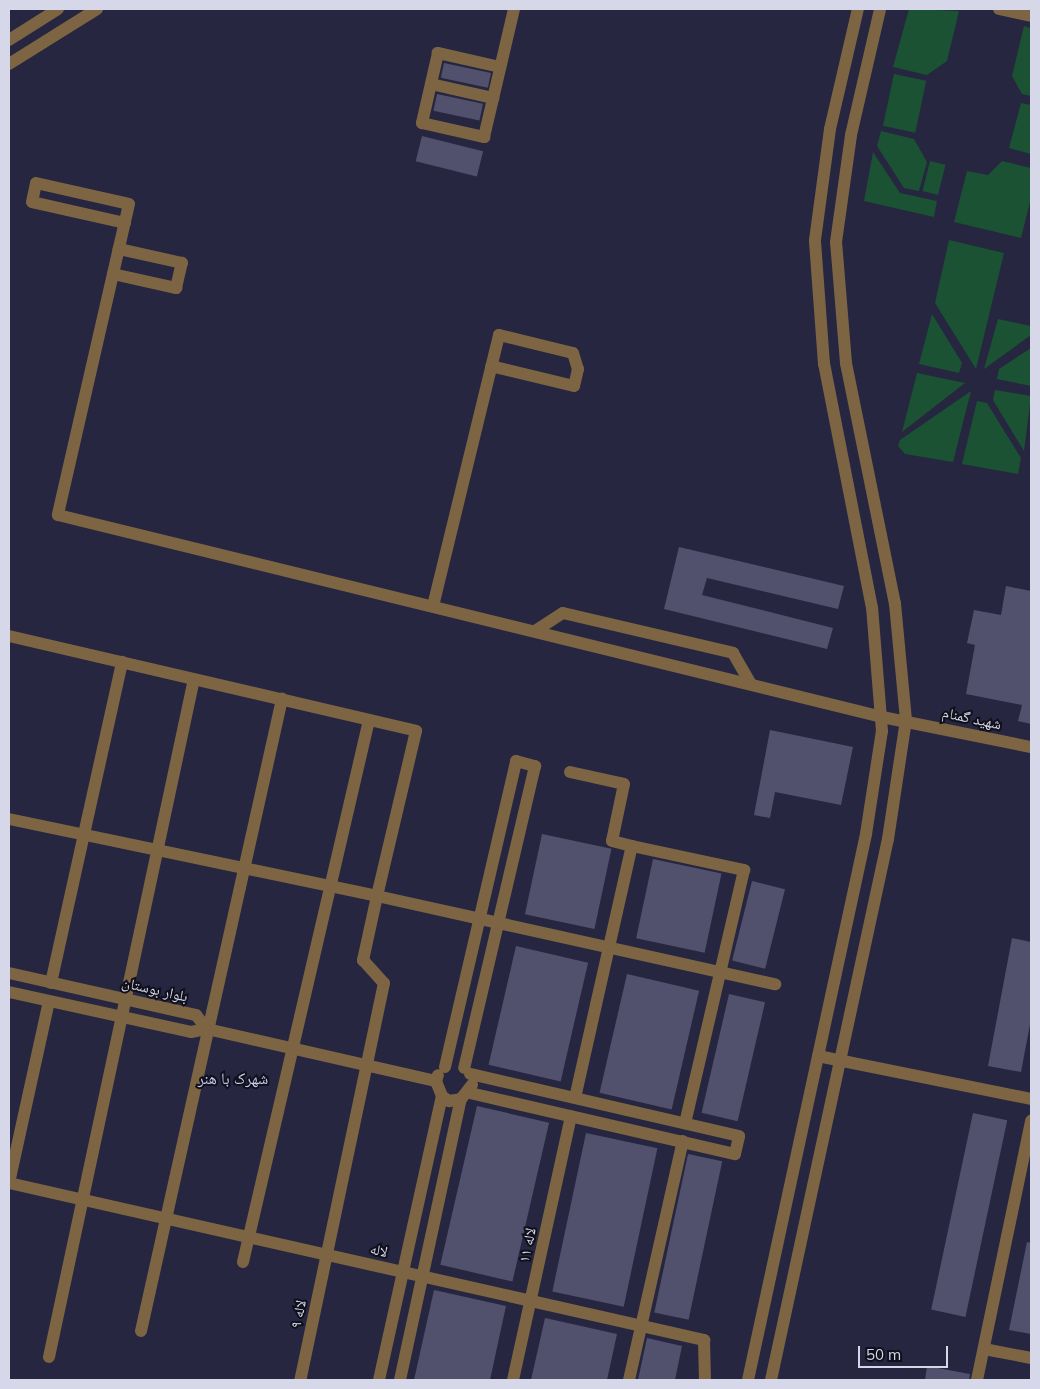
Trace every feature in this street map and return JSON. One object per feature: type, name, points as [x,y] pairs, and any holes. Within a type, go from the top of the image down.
[{"type":"street","points":[[9,40],[58,9]]},
{"type":"street","points":[[9,64],[97,9]]},
{"type":"street","points":[[500,68],[438,53],[422,123],[484,137],[514,9]]},
{"type":"street","points":[[748,1380],[866,834],[882,717],[872,608],[824,364],[815,240],[830,129],[858,9]]},
{"type":"street","points":[[771,1380],[888,838],[906,720],[895,604],[846,362],[836,242],[851,135],[880,9]]},
{"type":"street","points":[[999,9],[1031,16]]},
{"type":"street","points":[[46,17],[56,34]]},
{"type":"street","points":[[431,84],[493,98]]},
{"type":"street","points":[[119,249],[182,264],[176,288],[113,274],[125,223],[129,204],[36,183],[32,202],[125,223]]},
{"type":"street","name":"شهید گمنام","points":[[113,274],[58,515],[750,683],[882,717],[906,720],[1031,747]]},
{"type":"street","points":[[433,606],[491,366],[499,335],[574,353],[578,370],[574,386],[491,366]]},
{"type":"street","points":[[535,631],[563,613],[732,653],[750,683]]},
{"type":"street","points":[[10,640],[122,662],[416,731],[377,896]]},
{"type":"street","points":[[51,983],[122,662]]},
{"type":"street","points":[[49,1357],[194,679]]},
{"type":"street","points":[[142,1331],[168,1219],[207,1029],[282,699]]},
{"type":"street","points":[[243,1262],[369,720]]},
{"type":"street","points":[[400,1380],[422,1276],[466,1096],[472,1085],[467,1071],[498,923],[535,766],[516,761],[445,1068],[436,1081]]},
{"type":"street","points":[[570,772],[624,784],[612,841],[744,870],[685,1123]]},
{"type":"street","points":[[9,819],[377,896],[775,984]]},
{"type":"street","points":[[575,1098],[632,846]]},
{"type":"street","name":"لاله ۹","points":[[300,1380],[369,1066],[384,983],[363,960],[377,896]]},
{"type":"street","name":"بلوار بوستان","points":[[9,973],[196,1015],[207,1029]]},
{"type":"street","points":[[9,992],[191,1032],[207,1029],[436,1081]]},
{"type":"street","points":[[9,1183],[49,1001]]},
{"type":"street","points":[[818,1056],[1031,1099]]},
{"type":"street","points":[[442,1096],[449,1100],[466,1096],[571,1116],[735,1154],[739,1136],[575,1098],[467,1071],[454,1065],[445,1068]]},
{"type":"street","points":[[379,1380],[442,1096],[436,1081]]},
{"type":"street","name":"لاله ۱۱","points":[[513,1380],[571,1116]]},
{"type":"street","points":[[977,1380],[1031,1121]]},
{"type":"street","points":[[629,1380],[683,1142]]},
{"type":"street","name":"لاله","points":[[9,1183],[704,1340],[705,1380]]},
{"type":"street","points":[[984,1349],[1031,1358]]},
{"type":"green space","points":[[909,9],[959,11],[947,61],[927,75],[893,67]]},
{"type":"green space","points":[[1024,26],[1031,28],[1031,96],[1022,94],[1012,76]]},
{"type":"green space","points":[[894,74],[926,81],[915,133],[883,126]]},
{"type":"green space","points":[[1021,103],[1031,105],[1031,154],[1009,148]]},
{"type":"green space","points":[[881,131],[914,139],[927,162],[919,191],[904,188],[877,146]]},
{"type":"green space","points":[[873,152],[900,193],[937,201],[934,217],[864,201]]},
{"type":"green space","points":[[930,161],[946,165],[938,195],[923,191]]},
{"type":"green space","points":[[1002,161],[1031,168],[1031,198],[1021,238],[954,222],[967,171],[988,175]]},
{"type":"green space","points":[[949,240],[1004,253],[976,369],[935,303]]},
{"type":"green space","points":[[932,314],[962,363],[959,373],[919,364]]},
{"type":"green space","points":[[998,319],[1031,326],[1031,335],[984,369]]},
{"type":"green space","points":[[1031,348],[1031,386],[997,379],[999,369]]},
{"type":"green space","points":[[917,373],[965,383],[902,432]]},
{"type":"green space","points":[[995,390],[1031,396],[1024,451],[993,400]]},
{"type":"green space","points":[[971,391],[953,462],[905,454],[898,446],[900,440]]},
{"type":"green space","points":[[977,401],[987,403],[1021,458],[1018,474],[962,464]]},
{"type":"building","points":[[444,63],[491,73],[488,88],[441,78]]},
{"type":"building","points":[[437,94],[483,104],[479,120],[433,111]]},
{"type":"building","points":[[422,136],[483,151],[477,176],[416,161]]},
{"type":"building","points":[[679,547],[844,586],[838,609],[707,578],[702,595],[833,628],[827,649],[664,609]]},
{"type":"building","points":[[1006,586],[1031,591],[1031,724],[1018,721],[1022,705],[966,694],[975,645],[967,643],[974,610],[1001,615]]},
{"type":"building","points":[[770,730],[853,747],[841,805],[775,792],[770,818],[754,815]]},
{"type":"building","points":[[542,834],[611,849],[594,929],[525,914]]},
{"type":"building","points":[[653,859],[721,874],[705,953],[636,938]]},
{"type":"building","points":[[752,881],[785,889],[765,969],[732,961]]},
{"type":"building","points":[[1012,938],[1031,942],[1031,1019],[1021,1072],[988,1066]]},
{"type":"building","points":[[516,946],[588,963],[561,1082],[489,1065]]},
{"type":"building","points":[[627,974],[699,991],[672,1110],[600,1093]]},
{"type":"building","points":[[729,994],[765,1002],[738,1121],[702,1113]]},
{"type":"building","points":[[477,1106],[549,1123],[512,1281],[440,1265]]},
{"type":"building","points":[[973,1113],[1007,1120],[965,1317],[931,1310]]},
{"type":"building","points":[[586,1133],[657,1148],[624,1307],[552,1291]]},
{"type":"building","points":[[688,1154],[722,1161],[689,1320],[654,1312]]},
{"type":"building","points":[[1027,1242],[1031,1243],[1031,1334],[1009,1330]]},
{"type":"building","points":[[434,1290],[506,1306],[490,1380],[414,1380]]},
{"type":"building","points":[[545,1318],[617,1334],[607,1380],[531,1380]]},
{"type":"building","points":[[647,1338],[682,1346],[675,1380],[638,1380]]},
{"type":"building","points":[[927,1366],[970,1374],[969,1380],[925,1380]]},
{"type":"district","name":"شهرک با هنر","points":[[233,1078]]}]
